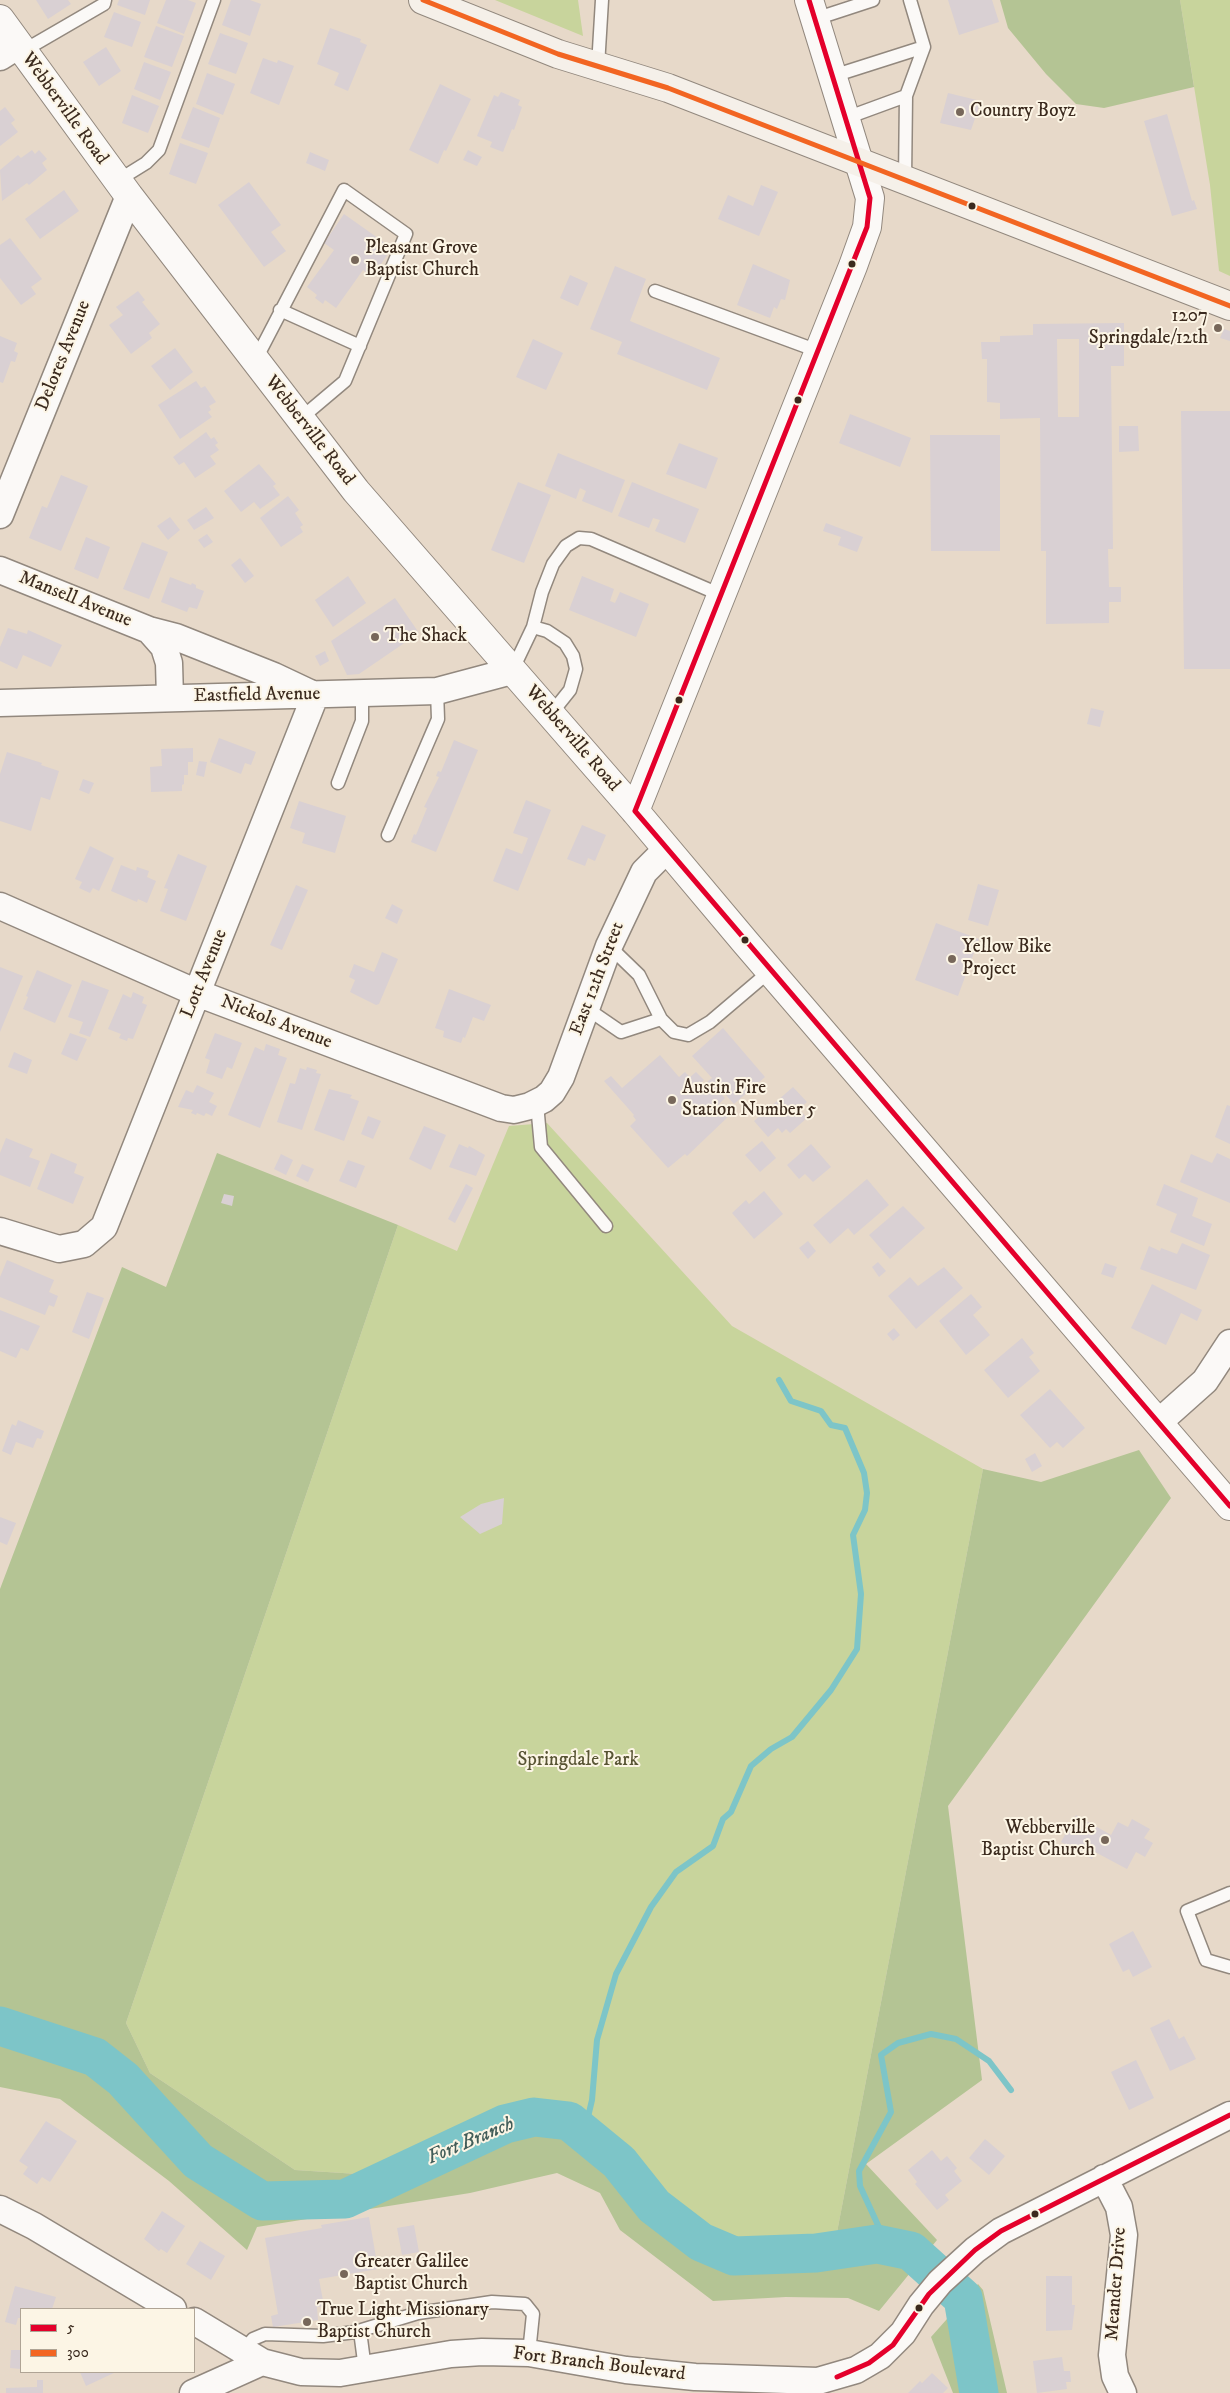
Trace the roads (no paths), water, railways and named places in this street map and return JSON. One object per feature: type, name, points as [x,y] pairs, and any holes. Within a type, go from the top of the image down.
[{"type":"main road","points":[[423,0],[558,54],[668,88],[905,179],[1014,224],[1230,306]]},
{"type":"street","points":[[635,811],[866,227],[870,198],[812,9]]},
{"type":"street","name":"Webberville Road","points":[[0,19],[14,51],[123,188],[356,492],[635,811],[770,971],[1230,1506]]},
{"type":"street","name":"Delores Avenue","points":[[0,515],[123,188]]},
{"type":"street","name":"Mansell Avenue","points":[[0,570],[149,630],[176,637],[274,676],[315,696]]},
{"type":"street","name":"Mansell Avenue","points":[[149,630],[164,647],[169,663],[170,698]]},
{"type":"street","name":"Eastfield Avenue","points":[[0,703],[315,696],[437,691],[512,671]]},
{"type":"street","name":"Lott Avenue","points":[[0,1232],[59,1248],[84,1244],[104,1227],[315,696]]},
{"type":"street","name":"East 12th Street","points":[[533,1105],[552,1092],[560,1078],[609,946],[644,872],[667,849]]},
{"type":"street","name":"Nickols Avenue","points":[[0,906],[197,993],[501,1108],[514,1110],[533,1105]]},
{"type":"street","points":[[1159,1422],[1205,1381],[1230,1343]]},
{"type":"street","name":"Fort Branch Boulevard","points":[[195,2323],[252,2357],[301,2372],[320,2374],[365,2369],[451,2354],[482,2352],[529,2353],[626,2370],[695,2377],[834,2385],[880,2356],[908,2326],[929,2294],[981,2245],[1001,2231],[1230,2115]]},
{"type":"street","name":"Meander Drive","points":[[1104,2178],[1119,2207],[1124,2235],[1112,2355],[1115,2376],[1123,2393]]},
{"type":"street","points":[[0,2208],[34,2226],[171,2308]]},
{"type":"street","points":[[193,2393],[252,2357]]},
{"type":"lane","points":[[14,51],[104,4],[105,0]]},
{"type":"lane","points":[[123,188],[159,150],[214,0]]},
{"type":"lane","points":[[598,66],[602,0]]},
{"type":"lane","points":[[812,9],[873,0]]},
{"type":"lane","points":[[905,179],[906,96],[924,47],[910,0]]},
{"type":"lane","points":[[833,76],[924,47]]},
{"type":"lane","points":[[846,118],[906,96]]},
{"type":"lane","points":[[255,361],[344,190],[406,234],[345,380],[300,419]]},
{"type":"lane","points":[[655,291],[818,351]]},
{"type":"lane","points":[[280,310],[360,346]]},
{"type":"lane","points":[[512,671],[533,628],[542,592],[553,564],[566,546],[579,538],[591,539],[721,595]]},
{"type":"lane","points":[[533,628],[547,631],[565,642],[573,656],[576,669],[570,690],[550,715]]},
{"type":"lane","points":[[388,835],[438,719],[437,691]]},
{"type":"lane","points":[[338,783],[362,721],[362,694]]},
{"type":"lane","points":[[609,946],[639,975],[661,1019],[674,1032],[688,1035],[710,1022],[770,971]]},
{"type":"lane","points":[[586,1008],[621,1032],[661,1019]]},
{"type":"lane","points":[[533,1105],[542,1147],[606,1226]]},
{"type":"lane","points":[[1230,1893],[1187,1911],[1206,1960],[1230,1967]]},
{"type":"lane","points":[[252,2357],[253,2339],[265,2334],[323,2336],[360,2331],[418,2313],[492,2302],[525,2304],[533,2314],[529,2353]]},
{"type":"lane","points":[[360,2331],[365,2369]]},
{"type":"waterway","points":[[584,2134],[592,2100],[597,2040],[616,1974],[651,1907],[676,1872],[713,1846],[723,1819],[731,1812],[751,1766],[771,1749],[792,1737],[831,1690],[857,1649],[861,1594],[853,1535],[865,1510],[867,1493],[864,1473],[845,1428],[831,1425],[821,1411],[791,1401],[779,1380]]},
{"type":"waterway","name":"Fort Branch","points":[[0,2026],[95,2057],[123,2079],[198,2161],[262,2201],[345,2199],[505,2124],[534,2117],[569,2121],[619,2162],[654,2206],[701,2242],[734,2256],[816,2253],[877,2244],[911,2251],[963,2298],[979,2393]]},
{"type":"waterway","points":[[888,2247],[860,2186],[859,2171],[891,2112],[881,2055],[898,2043],[931,2034],[956,2039],[989,2061],[1011,2090]]},
{"type":"place","name":"Country Boyz","points":[[960,112]]},
{"type":"place","name":"Pleasant Grove Baptist Church","points":[[355,260]]},
{"type":"place","name":"1207 Springdale/12th","points":[[1218,328]]},
{"type":"place","name":"The Shack","points":[[375,637]]},
{"type":"place","name":"Yellow Bike Project","points":[[952,959]]},
{"type":"place","name":"Austin Fire Station Number 5","points":[[672,1100]]},
{"type":"place","name":"Webberville Baptist Church","points":[[1105,1840]]},
{"type":"place","name":"Greater Galilee Baptist Church","points":[[344,2274]]},
{"type":"place","name":"True Light Missionary Baptist Church","points":[[307,2322]]},
{"type":"park label","name":"Springdale Park","points":[[578,1761]]}]
